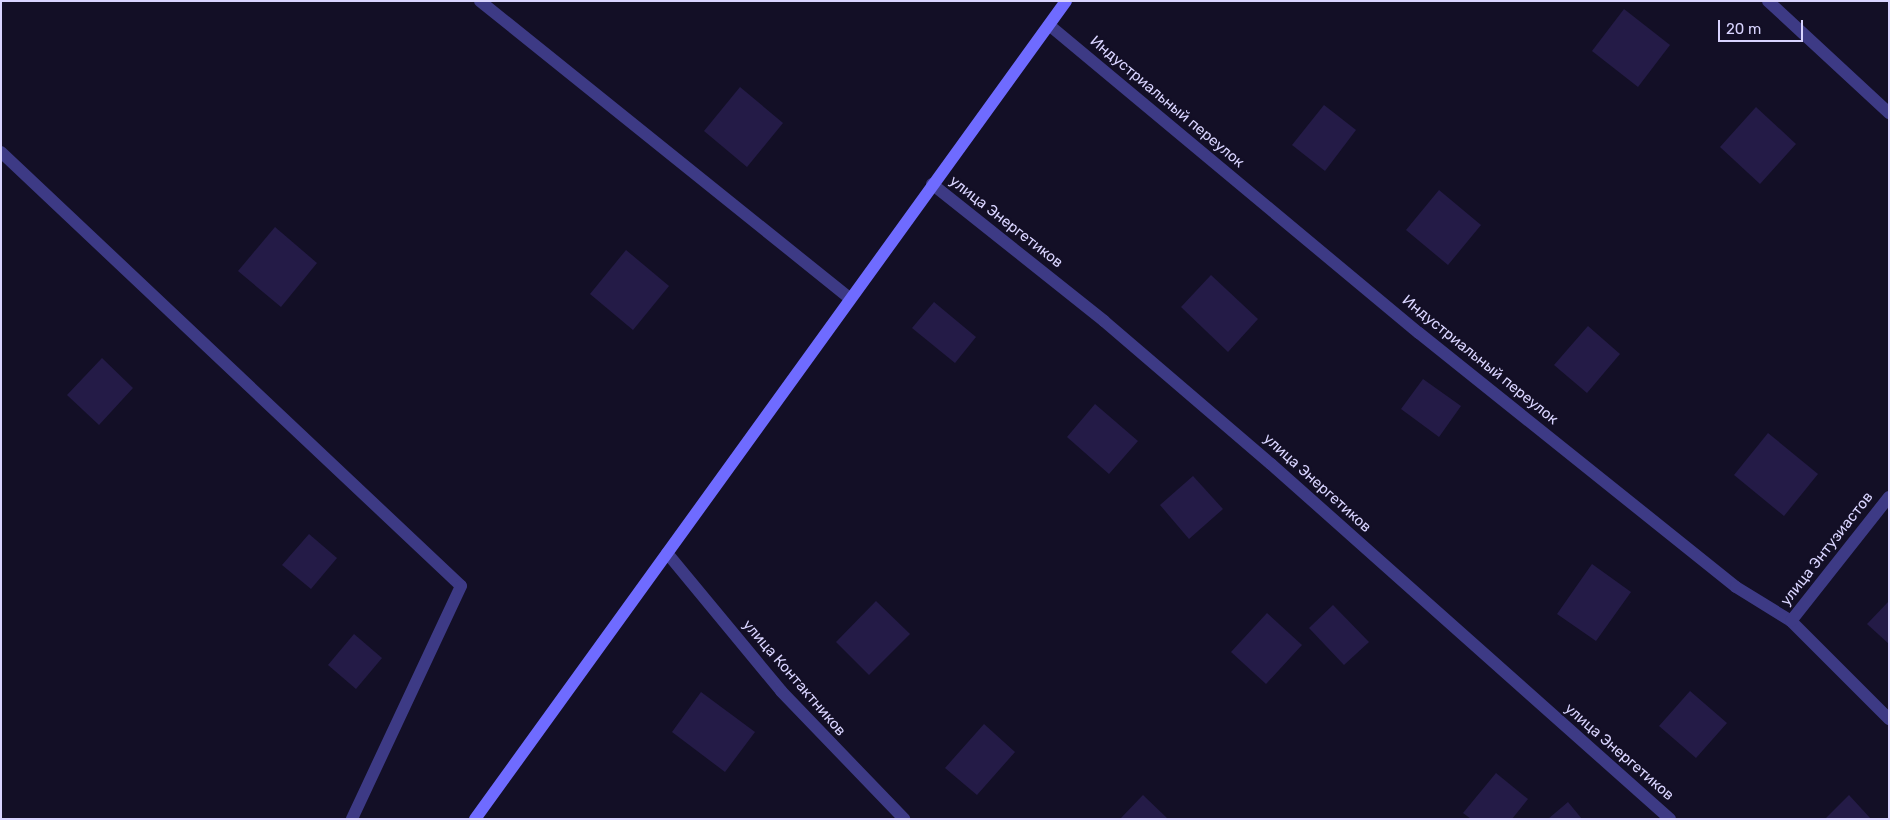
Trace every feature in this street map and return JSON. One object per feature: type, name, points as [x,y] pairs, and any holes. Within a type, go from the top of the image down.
[{"type":"street","points":[[480,1],[850,298]]},
{"type":"street","points":[[475,819],[1066,1]]},
{"type":"street","points":[[1768,1],[1889,113]]},
{"type":"street","name":"Индустриальный переулок","points":[[1049,25],[1418,332],[1736,587],[1791,621],[1889,719]]},
{"type":"street","points":[[1,152],[461,586],[352,819]]},
{"type":"street","name":"улица Энергетиков","points":[[932,184],[1104,321],[1271,464],[1670,819]]},
{"type":"street","name":"улица Энтузиастов","points":[[1791,621],[1889,497]]},
{"type":"street","name":"улица Контактников","points":[[667,553],[781,691],[904,819]]},
{"type":"building","points":[[1624,9],[1670,45],[1638,87],[1592,51]]},
{"type":"building","points":[[740,87],[783,123],[747,167],[704,131]]},
{"type":"building","points":[[1324,105],[1356,130],[1325,171],[1292,145]]},
{"type":"building","points":[[1756,107],[1796,144],[1760,184],[1720,147]]},
{"type":"building","points":[[1439,190],[1481,225],[1448,265],[1406,230]]},
{"type":"building","points":[[275,227],[317,263],[281,307],[238,271]]},
{"type":"building","points":[[626,250],[669,286],[633,330],[590,294]]},
{"type":"building","points":[[1211,275],[1258,319],[1228,352],[1181,307]]},
{"type":"building","points":[[934,302],[976,337],[955,363],[912,328]]},
{"type":"building","points":[[1588,326],[1620,354],[1587,393],[1554,365]]},
{"type":"building","points":[[102,358],[133,388],[99,425],[67,395]]},
{"type":"building","points":[[1423,379],[1461,406],[1439,437],[1401,409]]},
{"type":"building","points":[[1095,404],[1138,441],[1109,474],[1067,437]]},
{"type":"building","points":[[1768,433],[1818,474],[1784,516],[1734,475]]},
{"type":"building","points":[[1193,476],[1223,509],[1189,539],[1160,505]]},
{"type":"building","points":[[309,534],[337,558],[311,589],[282,565]]},
{"type":"building","points":[[1592,564],[1631,592],[1596,641],[1557,614]]},
{"type":"building","points":[[876,601],[910,634],[869,675],[836,642]]},
{"type":"building","points":[[1889,601],[1889,644],[1867,624]]},
{"type":"building","points":[[1333,605],[1369,642],[1344,665],[1309,628]]},
{"type":"building","points":[[1267,613],[1302,645],[1266,684],[1231,652]]},
{"type":"building","points":[[354,634],[382,658],[356,689],[328,665]]},
{"type":"building","points":[[1690,691],[1727,723],[1696,758],[1659,726]]},
{"type":"building","points":[[701,692],[755,732],[725,772],[672,732]]},
{"type":"building","points":[[984,724],[1015,752],[977,795],[945,768]]},
{"type":"building","points":[[1496,773],[1528,799],[1512,819],[1471,819],[1463,813]]},
{"type":"building","points":[[1143,795],[1168,819],[1120,819]]},
{"type":"building","points":[[1849,795],[1871,819],[1825,819]]},
{"type":"building","points":[[1568,802],[1582,819],[1548,819]]}]
